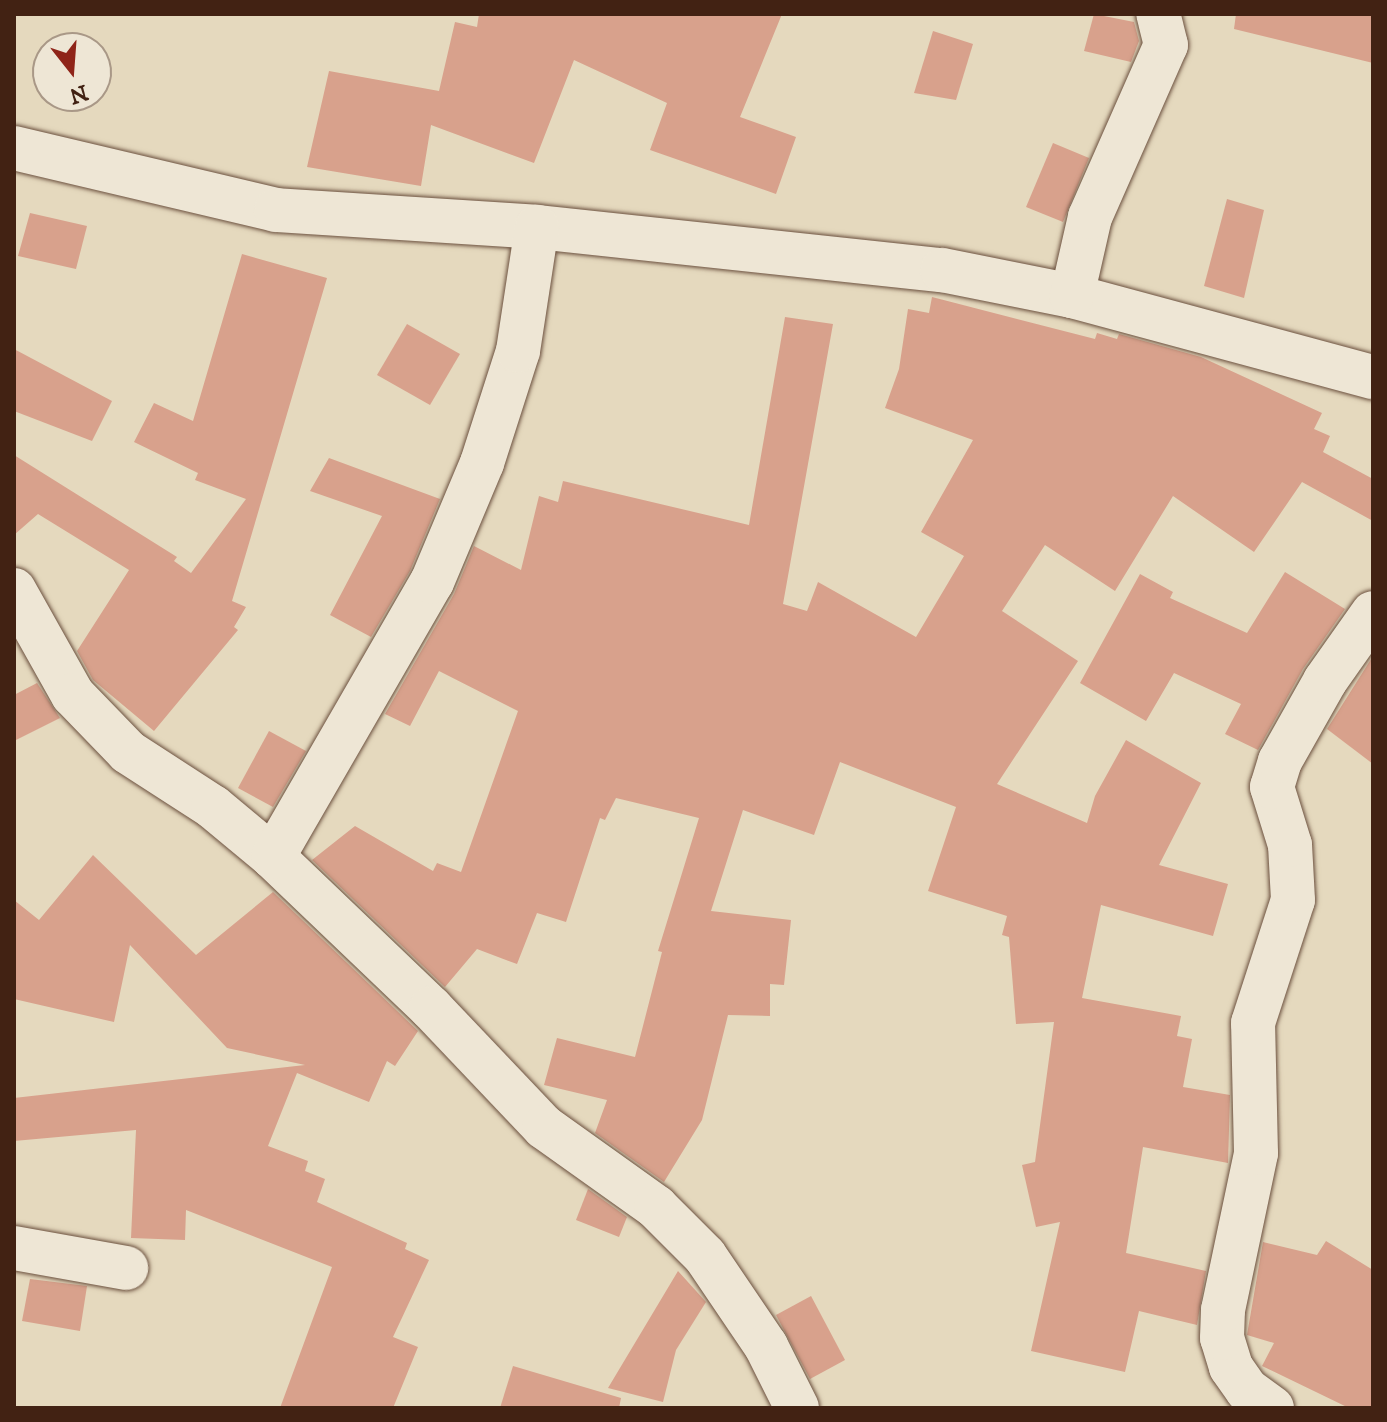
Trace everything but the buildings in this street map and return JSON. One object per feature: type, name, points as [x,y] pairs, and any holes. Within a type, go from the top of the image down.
[{"type":"street","points":[[1072,296],[1090,217],[1166,45],[1165,24],[1158,14]]},
{"type":"street","points":[[14,148],[192,194],[276,210],[537,227],[870,260],[1072,296],[1373,377]]},
{"type":"street","points":[[273,857],[432,582],[477,476],[518,351],[537,227]]},
{"type":"street","points":[[14,590],[73,695],[128,752],[213,807],[273,857],[431,1008],[544,1127],[656,1207],[705,1256],[766,1346],[797,1408]]},
{"type":"street","points":[[1272,1408],[1247,1390],[1231,1367],[1222,1338],[1223,1310],[1256,1153],[1253,1023],[1293,900],[1290,845],[1272,787],[1280,761],[1325,681],[1373,613]]},
{"type":"street","points":[[14,1248],[126,1268]]}]
